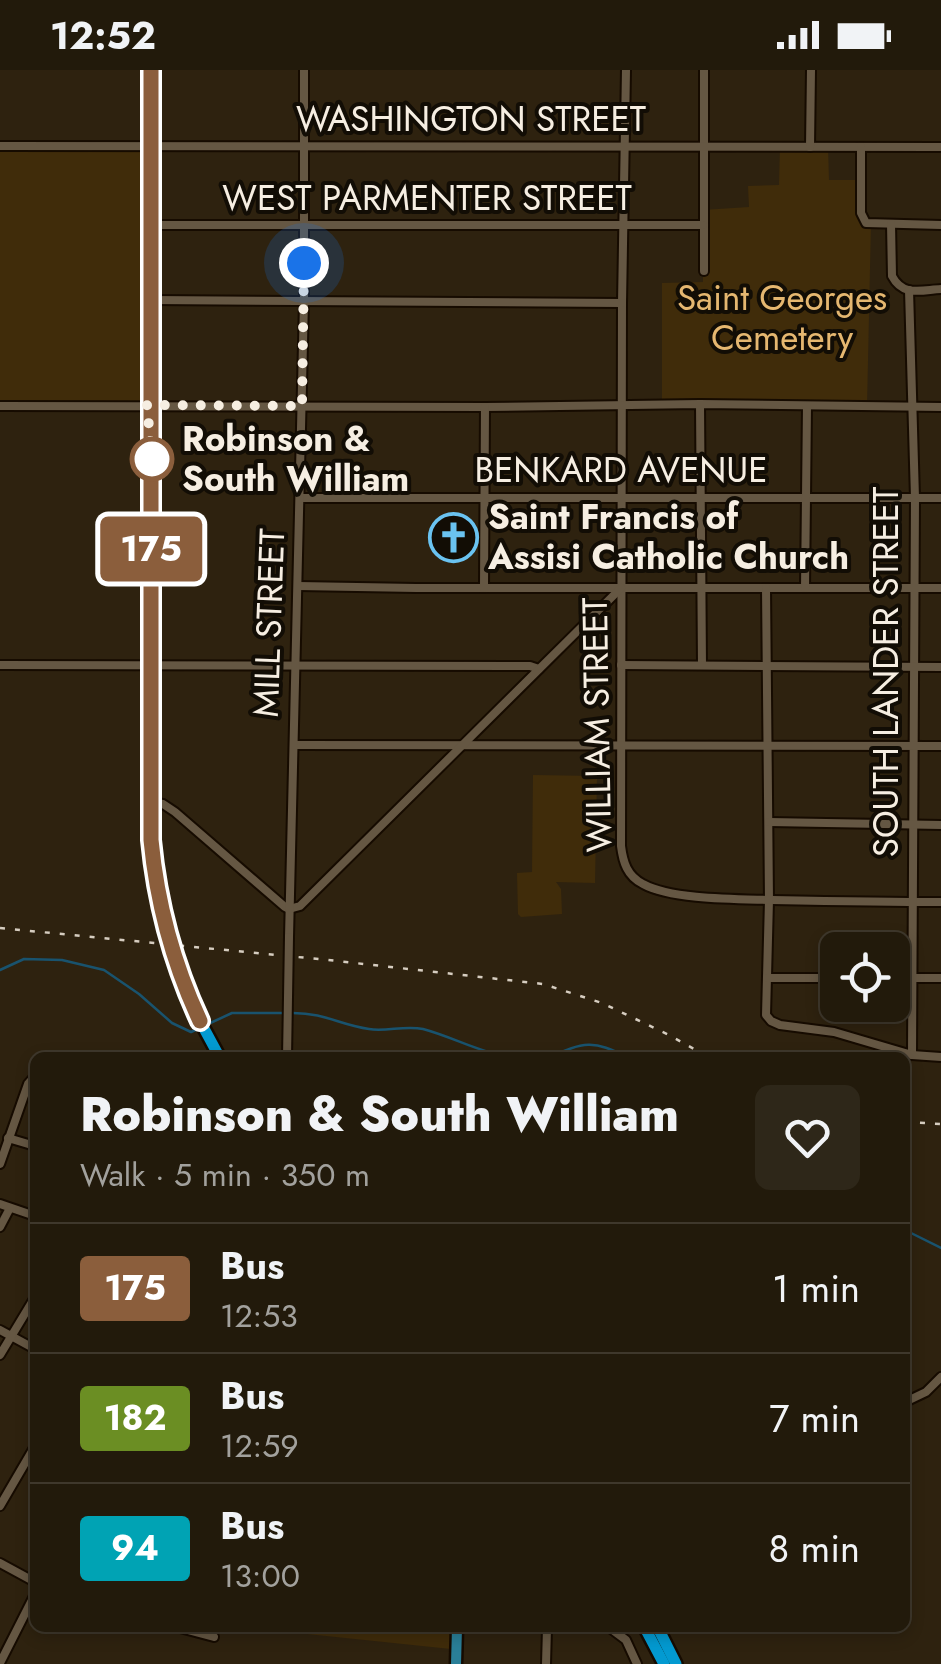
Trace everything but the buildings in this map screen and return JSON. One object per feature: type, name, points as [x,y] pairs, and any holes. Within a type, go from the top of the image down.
[{"type":"highway","points":[[151,70],[152,857],[160,907],[178,968],[217,1052]]},
{"type":"highway","points":[[648,1632],[664,1664]]},
{"type":"highway","points":[[660,1632],[676,1664]]},
{"type":"main road","points":[[456,1664],[457,1632]]},
{"type":"street","name":"MILL STREET","points":[[287,1052],[304,302],[304,70]]},
{"type":"street","name":"WILLIAM STREET","points":[[626,70],[622,303],[623,861],[634,878],[655,889],[689,895],[941,902]]},
{"type":"street","points":[[704,70],[704,271]]},
{"type":"street","points":[[810,148],[811,70]]},
{"type":"street","name":"WASHINGTON STREET","points":[[0,146],[941,147]]},
{"type":"street","points":[[861,147],[861,213],[866,223],[941,225]]},
{"type":"street","points":[[891,224],[895,282],[901,289],[941,289]]},
{"type":"street","name":"WEST PARMENTER STREET","points":[[150,225],[703,225]]},
{"type":"street","name":"SOUTH LANDER STREET","points":[[909,290],[916,498],[912,1055]]},
{"type":"street","points":[[151,300],[622,303]]},
{"type":"street","points":[[700,404],[702,665]]},
{"type":"street","points":[[0,406],[941,407]]},
{"type":"street","points":[[805,588],[807,406]]},
{"type":"street","points":[[484,588],[485,407]]},
{"type":"street","name":"BENKARD AVENUE","points":[[300,498],[941,498]]},
{"type":"street","points":[[298,586],[941,588]]},
{"type":"street","points":[[150,802],[175,812],[289,909],[300,906],[622,588]]},
{"type":"street","points":[[766,588],[767,1018],[780,1025],[823,1030],[901,1052]]},
{"type":"street","points":[[0,665],[296,664],[539,669]]},
{"type":"street","points":[[621,665],[941,667]]},
{"type":"street","points":[[294,745],[941,746]]},
{"type":"street","points":[[769,822],[941,824]]},
{"type":"street","points":[[766,978],[820,978]]},
{"type":"street","points":[[912,978],[941,978]]},
{"type":"street","points":[[912,1055],[941,1057]]},
{"type":"street","points":[[0,1164],[30,1082]]},
{"type":"street","points":[[8,1138],[30,1145]]},
{"type":"street","points":[[0,1227],[5,1206],[30,1214]]},
{"type":"street","points":[[0,1355],[30,1305]]},
{"type":"street","points":[[0,1330],[30,1346]]},
{"type":"street","points":[[910,1400],[926,1392],[941,1377]]},
{"type":"street","points":[[0,1506],[30,1455]]},
{"type":"street","points":[[0,1563],[30,1579]]},
{"type":"street","points":[[0,1663],[30,1604]]},
{"type":"street","points":[[195,1632],[214,1637]]},
{"type":"street","points":[[546,1664],[547,1632]]},
{"type":"street","points":[[615,1632],[626,1640],[637,1664]]},
{"type":"green space","points":[[0,146],[150,147],[152,405],[0,405]]},
{"type":"green space","name":"Saint Georges Cemetery","points":[[780,147],[828,147],[829,180],[860,180],[861,213],[871,222],[867,407],[662,405],[662,283],[703,282],[703,210],[749,207],[748,186],[779,185]]},
{"type":"green space","points":[[533,775],[597,776],[595,883],[556,882],[561,889],[562,914],[521,917],[517,873],[532,872]]},
{"type":"green space","points":[[288,1632],[452,1632],[451,1649]]},
{"type":"waterway","points":[[0,970],[24,959],[62,960],[104,970],[172,1023],[191,1032],[198,1029]]},
{"type":"waterway","points":[[206,1025],[232,1013],[285,1013]]},
{"type":"waterway","points":[[293,1013],[369,1029],[423,1029],[489,1052]]},
{"type":"waterway","points":[[563,1052],[588,1045],[615,1052]]},
{"type":"waterway","points":[[910,1232],[941,1248]]},
{"type":"railway","points":[[0,928],[543,984],[602,1003],[699,1052]]},
{"type":"railway","points":[[910,1122],[941,1124]]},
{"type":"bus line","name":"175","points":[[151,70],[151,840],[160,907],[178,968],[200,1021]]},
{"type":"place","name":"Robinson & South William","points":[[152,459]]},
{"type":"place","name":"Saint Francis of Assisi Catholic Church","points":[[453,537]]},
{"type":"route","points":[[152,459],[147,405],[302,406],[304,263]]}]
